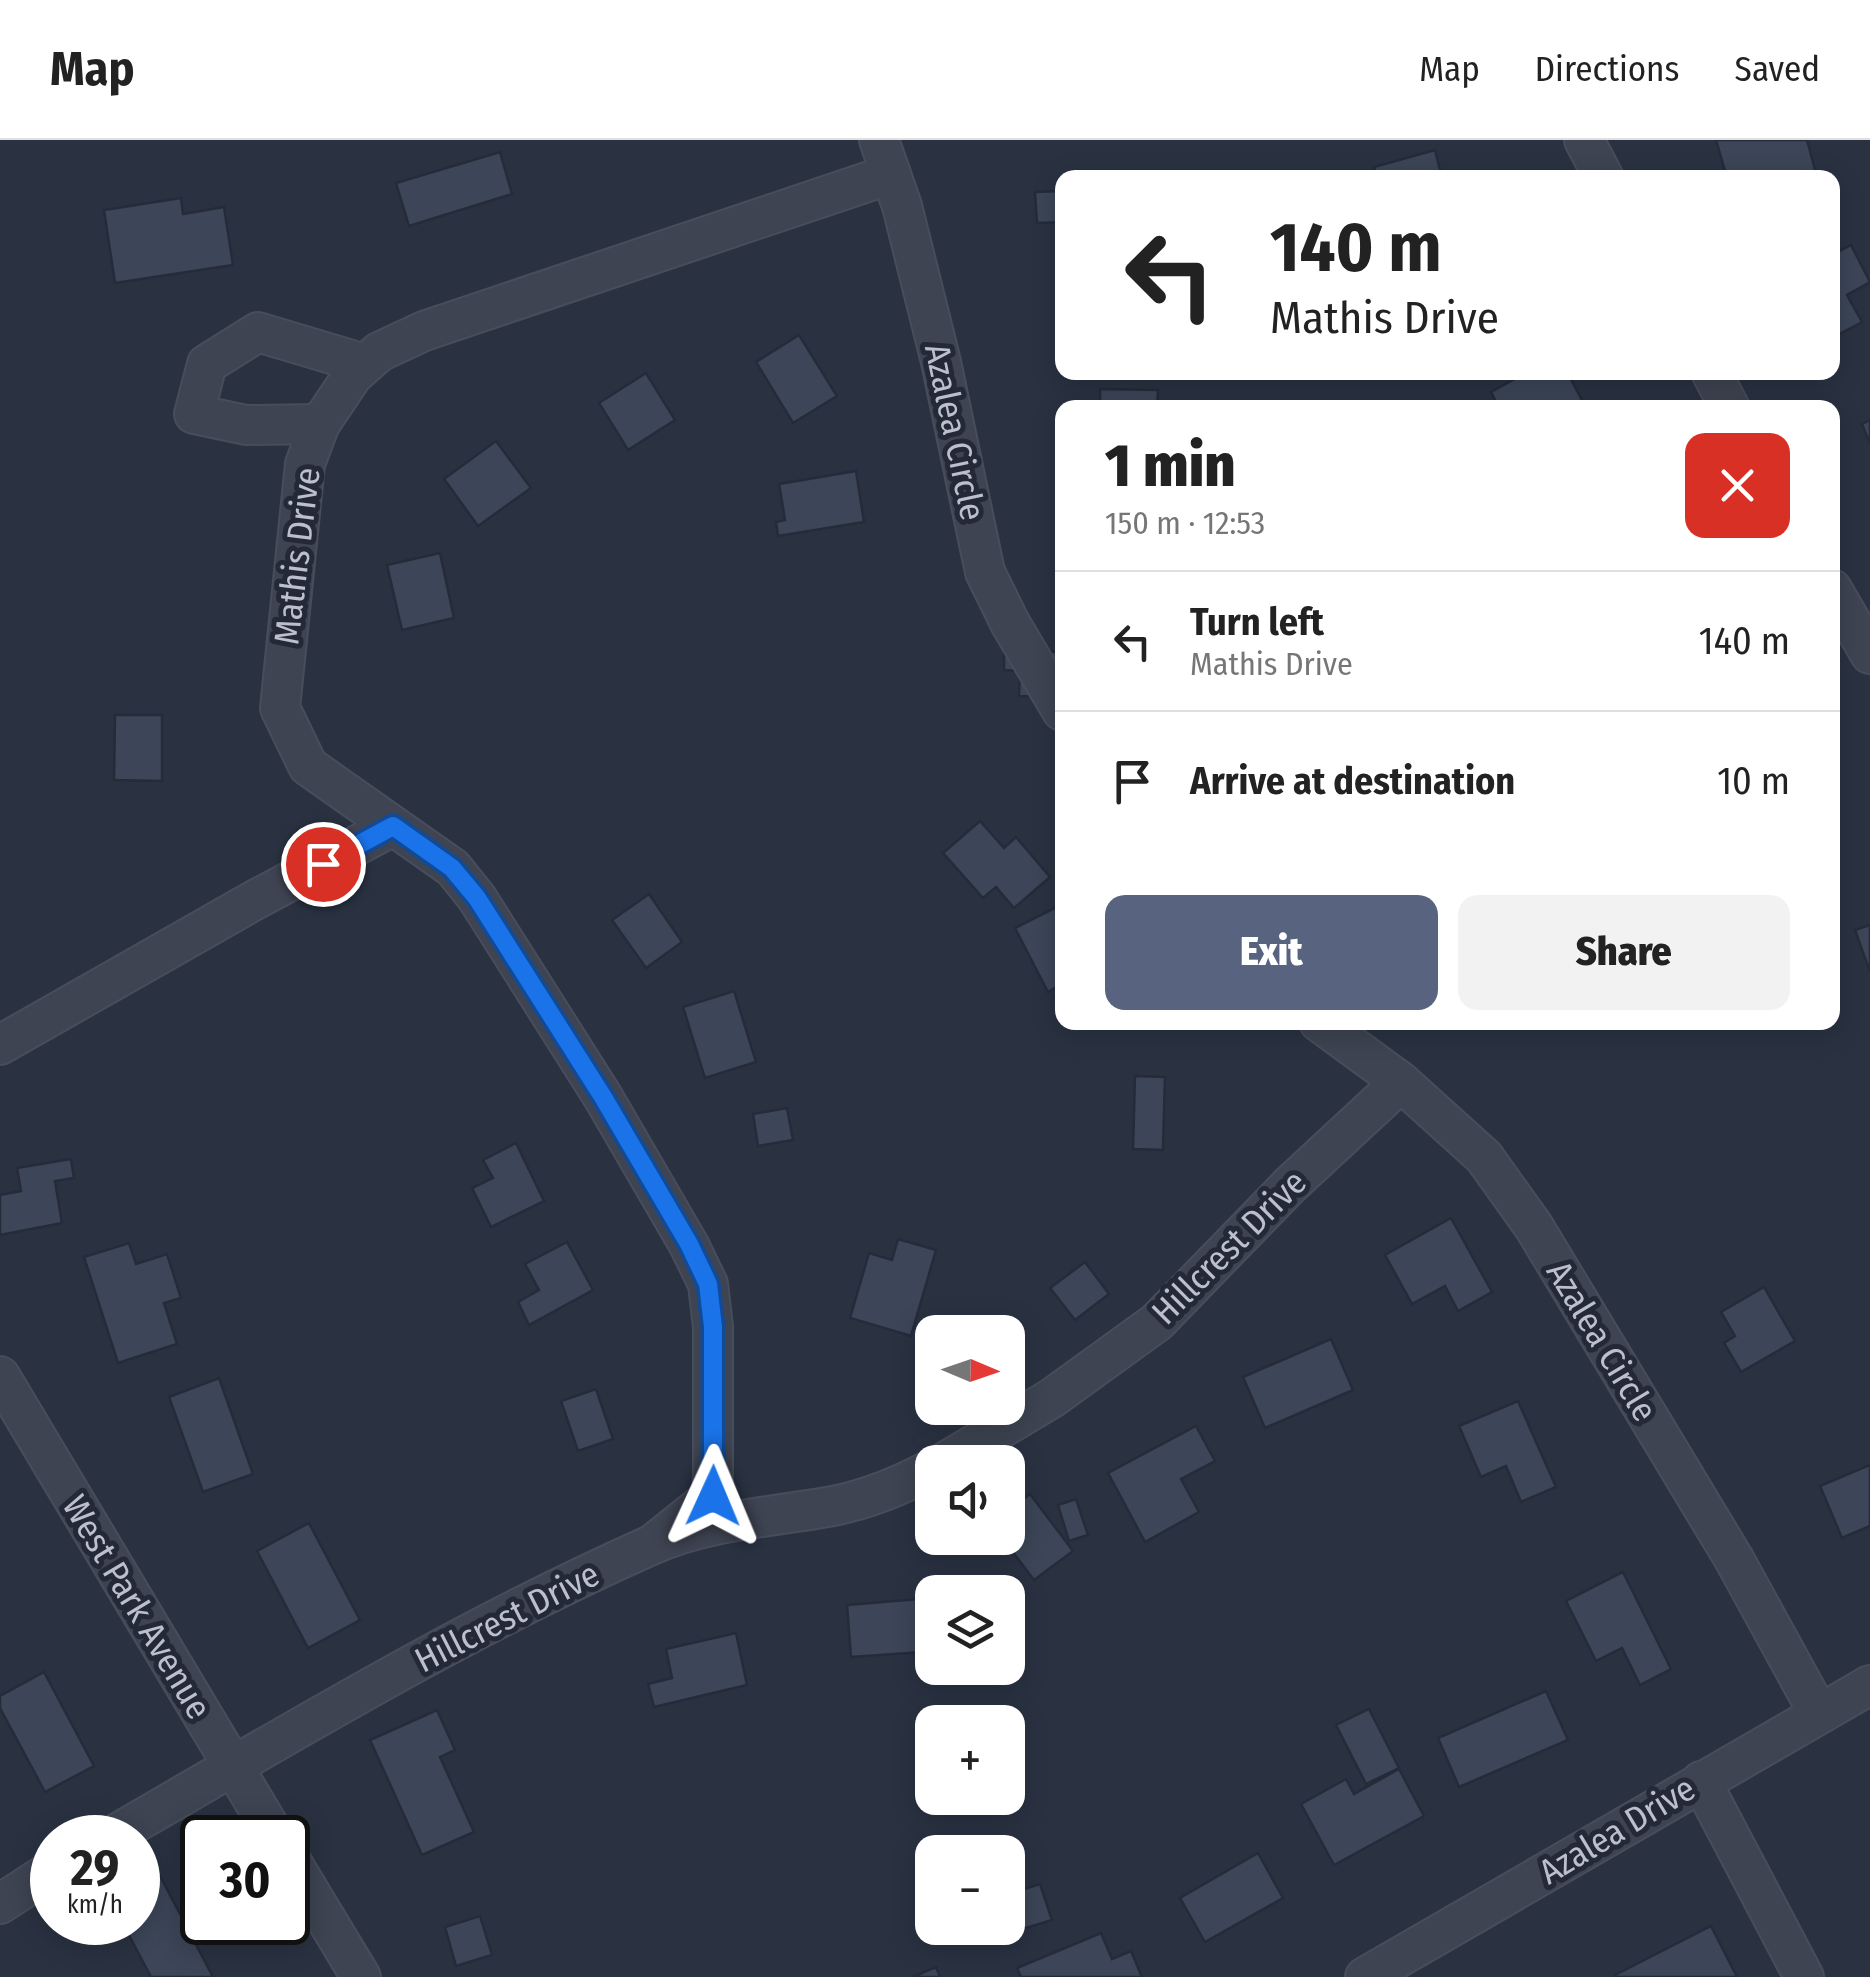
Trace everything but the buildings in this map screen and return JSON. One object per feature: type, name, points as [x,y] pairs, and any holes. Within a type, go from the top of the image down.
[{"type":"street","points":[[1584,140],[1600,170]]},
{"type":"street","name":"Mathis Drive","points":[[653,1544],[713,1496],[714,1344],[708,1284],[689,1244],[603,1097],[477,898],[452,868],[308,766],[280,708],[305,464],[320,424],[353,375],[379,352],[424,331],[885,157]]},
{"type":"street","name":"Azalea Circle","points":[[885,157],[902,206],[942,362],[985,572],[1055,699]]},
{"type":"street","points":[[320,424],[246,425],[194,414],[207,364],[258,332],[365,364]]},
{"type":"street","points":[[1840,602],[1870,654]]},
{"type":"street","points":[[0,1045],[393,826]]},
{"type":"street","name":"Azalea Circle","points":[[1330,1030],[1400,1082],[1484,1157],[1534,1227],[1734,1559],[1820,1714]]},
{"type":"street","name":"Hillcrest Drive","points":[[973,1445],[1052,1398],[1157,1322],[1290,1185],[1400,1082]]},
{"type":"street","name":"West Park Avenue","points":[[0,1376],[262,1815]]},
{"type":"street","name":"Hillcrest Drive","points":[[149,1815],[304,1724],[474,1632],[653,1544],[739,1519],[837,1505],[915,1478]]},
{"type":"street","name":"Azalea Drive","points":[[1366,1977],[1870,1685]]},
{"type":"street","points":[[1701,1781],[1804,1977]]},
{"type":"street","points":[[0,1904],[30,1884]]},
{"type":"street","points":[[310,1892],[362,1977]]},
{"type":"route","points":[[323,864],[393,826],[452,868],[477,898],[603,1097],[689,1244],[708,1284],[713,1327],[713,1496]]}]
